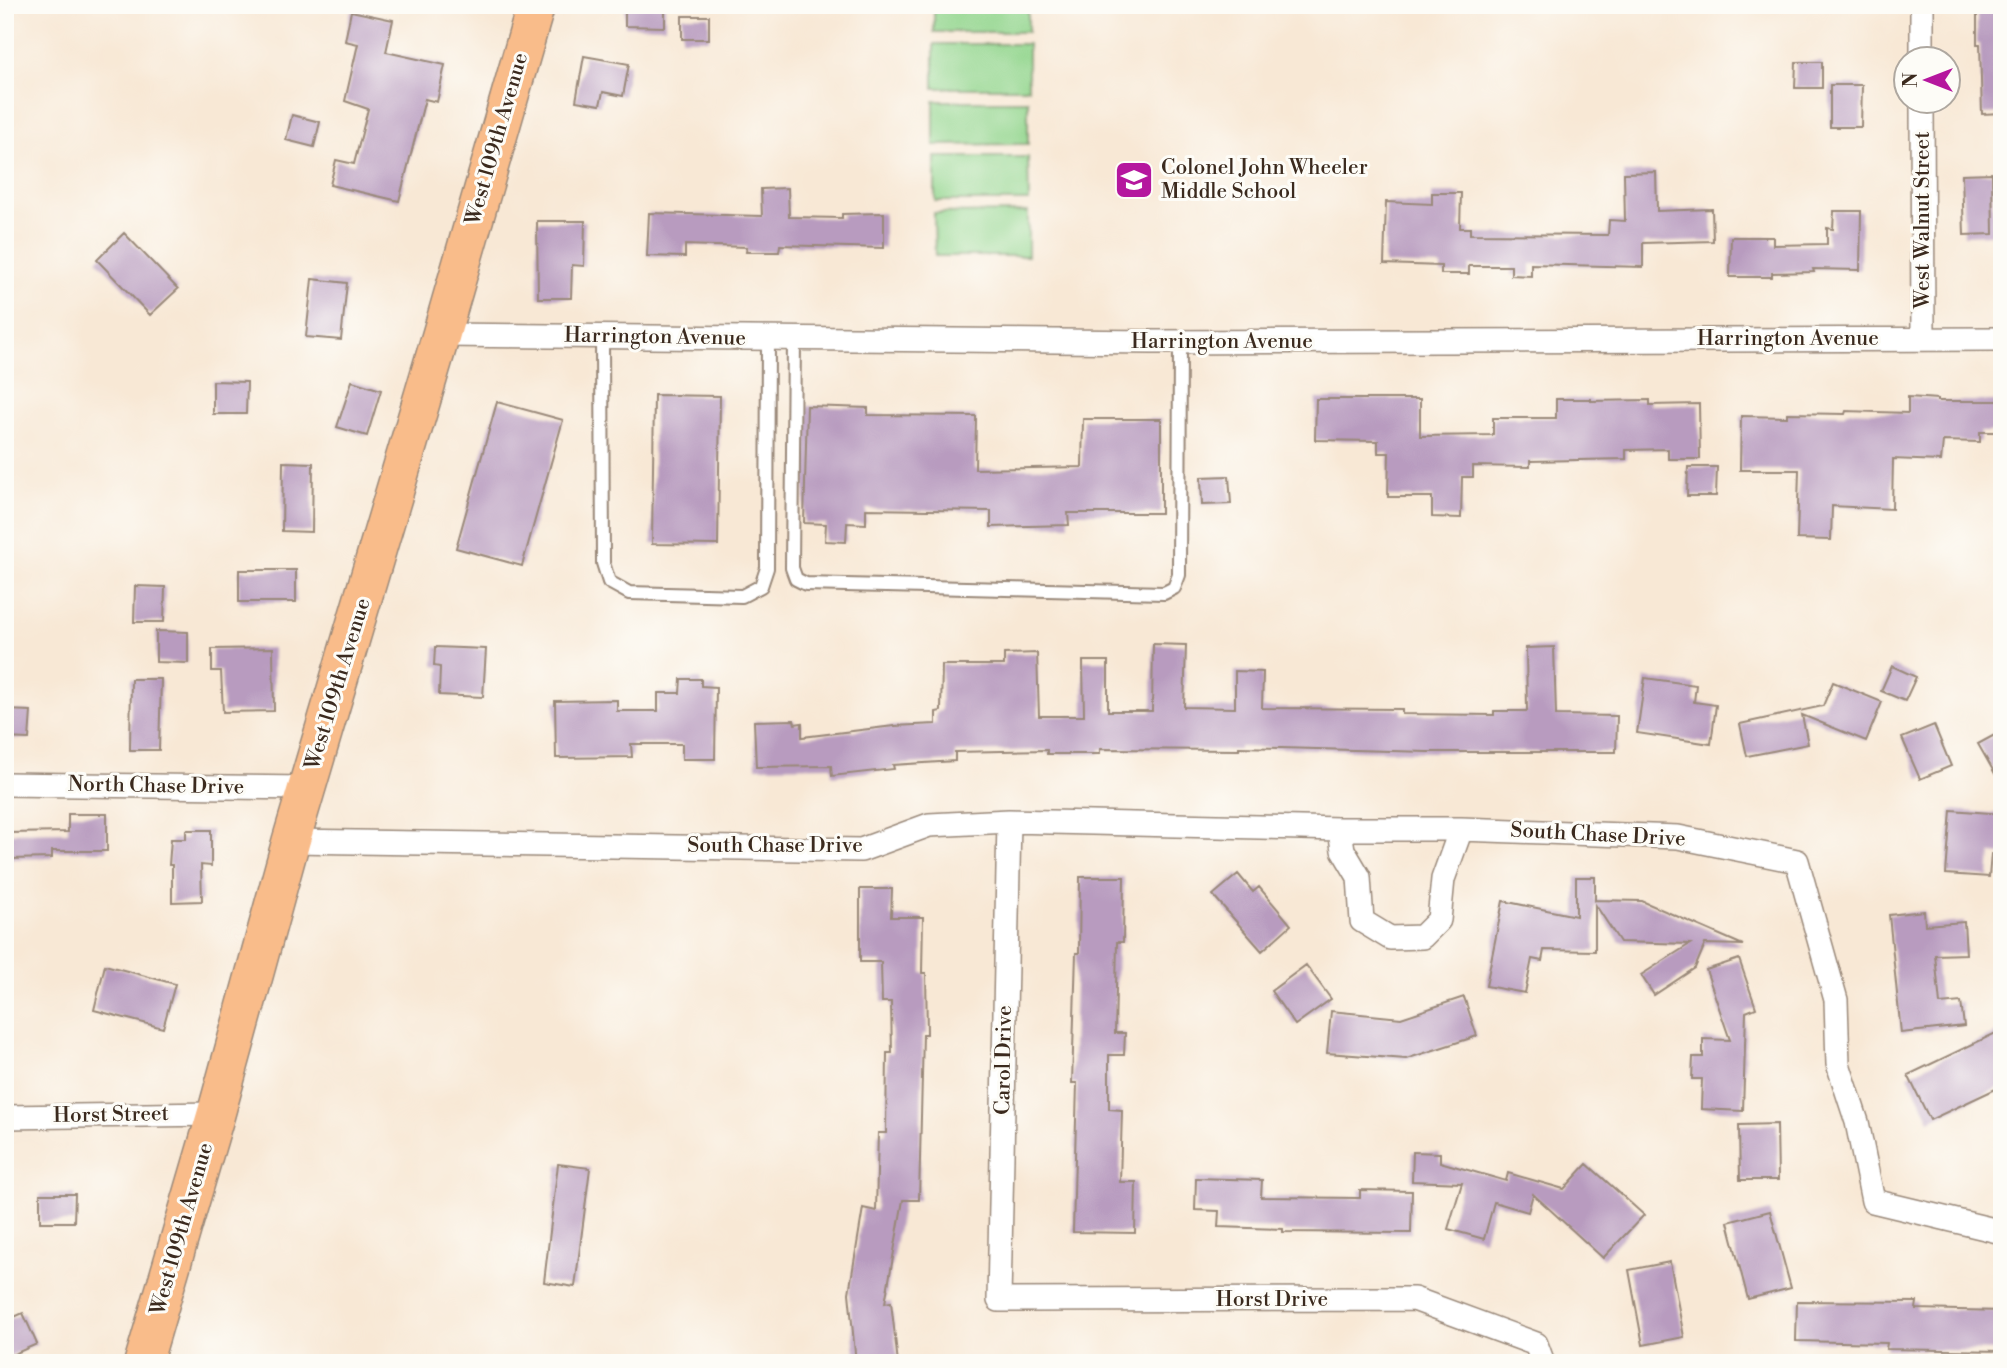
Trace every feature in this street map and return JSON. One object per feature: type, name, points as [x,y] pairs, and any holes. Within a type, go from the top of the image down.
[{"type":"main road","name":"West 109th Avenue","points":[[143,1363],[216,1114],[291,841],[536,5]]},
{"type":"street","points":[[1922,5],[1922,46]]},
{"type":"street","name":"West Walnut Street","points":[[1922,116],[1923,338]]},
{"type":"street","name":"Harrington Avenue","points":[[441,335],[1180,342],[2002,339]]},
{"type":"street","name":"North Chase Drive","points":[[5,784],[307,788]]},
{"type":"street","name":"South Chase Drive","points":[[291,841],[861,850],[929,825],[1009,821],[1340,829],[1461,829],[1678,836],[1797,861],[1836,1000],[1838,1064],[1857,1122],[1873,1201],[2002,1232]]},
{"type":"street","name":"Carol Drive","points":[[999,1300],[1009,821]]},
{"type":"street","points":[[1340,829],[1343,850],[1359,877],[1362,921],[1390,938],[1422,937],[1439,920],[1443,879],[1461,829]]},
{"type":"street","name":"Horst Street","points":[[5,1117],[216,1114]]},
{"type":"street","name":"Horst Drive","points":[[999,1300],[1414,1299],[1540,1353]]},
{"type":"lane","points":[[602,337],[603,563],[609,582],[629,593],[742,596],[761,586],[767,568],[768,338]]},
{"type":"lane","points":[[794,338],[792,568],[796,579],[806,584],[1164,593],[1174,588],[1179,575],[1180,342]]},
{"type":"green space","points":[[934,5],[1028,5],[1028,32],[934,32]]},
{"type":"green space","points":[[934,44],[1028,44],[1028,88],[934,88]]},
{"type":"green space","points":[[934,101],[1028,101],[1028,144],[934,145]]},
{"type":"green space","points":[[935,157],[1028,157],[1029,201],[935,201]]},
{"type":"green space","points":[[1028,212],[1028,256],[935,256],[934,213]]},
{"type":"building","points":[[625,5],[665,5],[665,27],[625,26]]},
{"type":"building","points":[[1977,5],[2002,5],[2002,113],[1982,114]]},
{"type":"building","points":[[351,11],[393,20],[386,52],[445,65],[437,102],[425,99],[399,201],[330,185],[336,160],[354,164],[368,109],[345,101],[358,44],[345,41]]},
{"type":"building","points":[[682,16],[709,16],[709,39],[682,39]]},
{"type":"building","points":[[584,56],[629,64],[623,96],[603,92],[600,105],[576,101]]},
{"type":"building","points":[[1796,62],[1822,62],[1822,88],[1795,88]]},
{"type":"building","points":[[1830,85],[1862,85],[1861,127],[1830,127]]},
{"type":"building","points":[[292,115],[320,122],[314,147],[286,140]]},
{"type":"building","points":[[1656,172],[1657,211],[1712,209],[1713,241],[1643,243],[1643,267],[1531,264],[1531,276],[1511,275],[1511,266],[1469,266],[1469,274],[1441,274],[1441,266],[1384,264],[1386,202],[1432,204],[1432,193],[1461,193],[1460,228],[1470,228],[1470,234],[1608,235],[1609,220],[1625,221],[1624,173]]},
{"type":"building","points":[[1992,173],[1993,234],[1964,235],[1962,174]]},
{"type":"building","points":[[788,188],[789,217],[842,218],[842,214],[884,213],[884,248],[780,245],[779,252],[746,252],[747,247],[685,245],[685,257],[647,256],[649,213],[762,216],[761,189]]},
{"type":"building","points":[[1834,211],[1861,211],[1860,270],[1813,269],[1814,272],[1772,273],[1772,277],[1730,277],[1731,237],[1773,237],[1773,245],[1827,244],[1827,228],[1833,229]]},
{"type":"building","points":[[537,221],[585,221],[584,266],[572,265],[571,298],[538,298]]},
{"type":"building","points":[[124,233],[178,289],[150,315],[97,260]]},
{"type":"building","points":[[312,279],[347,283],[341,340],[306,337]]},
{"type":"building","points":[[213,381],[247,382],[246,414],[213,414]]},
{"type":"building","points":[[352,381],[381,390],[367,436],[337,427]]},
{"type":"building","points":[[654,395],[720,396],[718,545],[652,544]]},
{"type":"building","points":[[1908,397],[1938,401],[1999,401],[1999,432],[1980,432],[1980,442],[1943,441],[1941,461],[1893,459],[1892,509],[1832,506],[1831,540],[1797,539],[1799,470],[1740,470],[1741,416],[1787,417],[1787,413],[1845,414],[1846,411],[1908,413]]},
{"type":"building","points":[[1316,399],[1420,399],[1420,436],[1493,435],[1493,418],[1556,418],[1556,399],[1650,400],[1650,405],[1699,404],[1700,459],[1668,459],[1668,449],[1626,450],[1626,459],[1530,461],[1530,467],[1473,466],[1473,477],[1462,477],[1461,518],[1432,517],[1432,497],[1388,497],[1389,453],[1378,453],[1378,441],[1315,440]]},
{"type":"building","points":[[497,402],[563,420],[522,566],[456,548]]},
{"type":"building","points":[[807,406],[868,408],[868,415],[976,416],[975,469],[1082,467],[1083,419],[1161,419],[1161,513],[1068,513],[1069,525],[991,527],[991,511],[866,509],[866,524],[847,523],[846,542],[825,541],[826,524],[804,523]]},
{"type":"building","points":[[283,462],[313,463],[312,532],[282,531]]},
{"type":"building","points":[[1688,467],[1717,467],[1716,496],[1687,496]]},
{"type":"building","points":[[1229,476],[1231,504],[1202,505],[1201,477]]},
{"type":"building","points":[[239,570],[296,570],[296,602],[239,602]]},
{"type":"building","points":[[135,586],[165,587],[164,622],[134,622]]},
{"type":"building","points":[[156,631],[188,632],[188,663],[156,662]]},
{"type":"building","points":[[1153,644],[1186,645],[1184,707],[1235,708],[1235,671],[1263,672],[1262,708],[1402,709],[1402,714],[1494,715],[1494,711],[1527,711],[1526,648],[1554,647],[1556,715],[1617,716],[1616,752],[1428,752],[1239,747],[1239,750],[1100,749],[1100,754],[1047,754],[1047,750],[955,752],[955,761],[893,765],[894,769],[832,776],[831,766],[756,767],[754,721],[794,720],[795,724],[802,723],[802,737],[936,724],[936,712],[941,711],[942,665],[1004,665],[1004,654],[1037,653],[1039,716],[1084,716],[1083,661],[1108,661],[1108,711],[1152,711]]},
{"type":"building","points":[[435,647],[486,649],[483,697],[439,695],[440,667],[434,666]]},
{"type":"building","points":[[273,648],[274,711],[223,712],[221,671],[212,671],[212,649]]},
{"type":"building","points":[[1892,666],[1916,677],[1905,701],[1881,691]]},
{"type":"building","points":[[1645,678],[1696,685],[1694,702],[1716,705],[1711,744],[1637,733]]},
{"type":"building","points":[[131,679],[161,679],[159,750],[130,750]]},
{"type":"building","points":[[681,679],[701,679],[701,686],[716,687],[715,759],[682,759],[682,744],[631,744],[632,757],[556,758],[555,701],[617,700],[617,711],[658,711],[658,693],[680,693]]},
{"type":"building","points":[[1833,682],[1882,702],[1866,741],[1802,715],[1808,744],[1747,756],[1740,724],[1823,706]]},
{"type":"building","points":[[5,710],[31,711],[29,739],[5,738]]},
{"type":"building","points":[[1934,725],[1951,766],[1920,779],[1902,738]]},
{"type":"building","points":[[2002,731],[2002,786],[1978,744]]},
{"type":"building","points":[[1951,810],[2002,814],[2002,855],[1991,854],[1989,877],[1946,874]]},
{"type":"building","points":[[68,814],[107,814],[107,851],[52,851],[52,858],[9,859],[8,833],[68,832]]},
{"type":"building","points":[[186,830],[211,830],[211,866],[201,865],[202,901],[172,902],[172,865],[169,865],[171,839],[186,839]]},
{"type":"building","points":[[1238,874],[1253,892],[1259,887],[1291,925],[1262,951],[1213,895]]},
{"type":"building","points":[[1080,877],[1124,877],[1123,942],[1117,942],[1115,1033],[1125,1033],[1124,1055],[1109,1055],[1109,1109],[1122,1110],[1120,1182],[1136,1182],[1135,1233],[1073,1232],[1077,1083],[1072,1083]]},
{"type":"building","points":[[1576,877],[1595,877],[1595,900],[1642,901],[1743,945],[1705,944],[1695,968],[1654,995],[1641,975],[1690,944],[1620,942],[1595,904],[1595,951],[1544,950],[1542,961],[1532,959],[1525,993],[1486,986],[1503,901],[1576,916]]},
{"type":"building","points":[[860,889],[892,889],[891,917],[923,917],[922,973],[926,973],[927,1034],[923,1034],[919,1200],[903,1200],[885,1303],[891,1302],[898,1363],[856,1363],[849,1293],[863,1208],[876,1211],[878,1133],[886,1133],[887,1053],[892,1053],[891,1002],[882,1002],[881,962],[860,962]]},
{"type":"building","points":[[1924,911],[1925,925],[1964,922],[1966,954],[1935,955],[1940,1004],[1961,1002],[1964,1026],[1901,1033],[1889,915]]},
{"type":"building","points":[[1739,959],[1756,1008],[1746,1012],[1743,1111],[1701,1109],[1702,1079],[1692,1079],[1693,1057],[1703,1057],[1703,1039],[1730,1040],[1706,970]]},
{"type":"building","points":[[105,965],[175,984],[163,1028],[94,1010]]},
{"type":"building","points":[[1306,965],[1331,999],[1295,1025],[1271,991]]},
{"type":"building","points":[[1464,997],[1477,1036],[1406,1059],[1327,1053],[1331,1011],[1401,1018]]},
{"type":"building","points":[[2002,1030],[2002,1086],[1930,1120],[1908,1075]]},
{"type":"building","points":[[1777,1124],[1778,1180],[1740,1180],[1739,1125]]},
{"type":"building","points":[[1413,1152],[1440,1153],[1440,1162],[1506,1181],[1508,1173],[1564,1189],[1587,1164],[1644,1215],[1603,1258],[1533,1194],[1528,1212],[1494,1202],[1484,1239],[1448,1229],[1462,1183],[1412,1181]]},
{"type":"building","points":[[558,1164],[590,1168],[575,1287],[544,1282]]},
{"type":"building","points":[[1196,1178],[1262,1180],[1261,1197],[1360,1198],[1360,1190],[1412,1191],[1411,1233],[1283,1232],[1283,1229],[1218,1227],[1219,1211],[1195,1210]]},
{"type":"building","points":[[40,1194],[75,1194],[74,1222],[40,1222]]},
{"type":"building","points":[[1770,1211],[1791,1288],[1748,1299],[1728,1222]]},
{"type":"building","points":[[1670,1262],[1684,1337],[1643,1345],[1629,1270]]},
{"type":"building","points":[[1797,1301],[1917,1302],[1916,1309],[2002,1311],[2002,1351],[1886,1349],[1887,1343],[1796,1341]]},
{"type":"building","points":[[23,1313],[37,1344],[5,1358],[5,1321]]},
{"type":"place","name":"Colonel John Wheeler Middle School","points":[[1134,180]]}]
